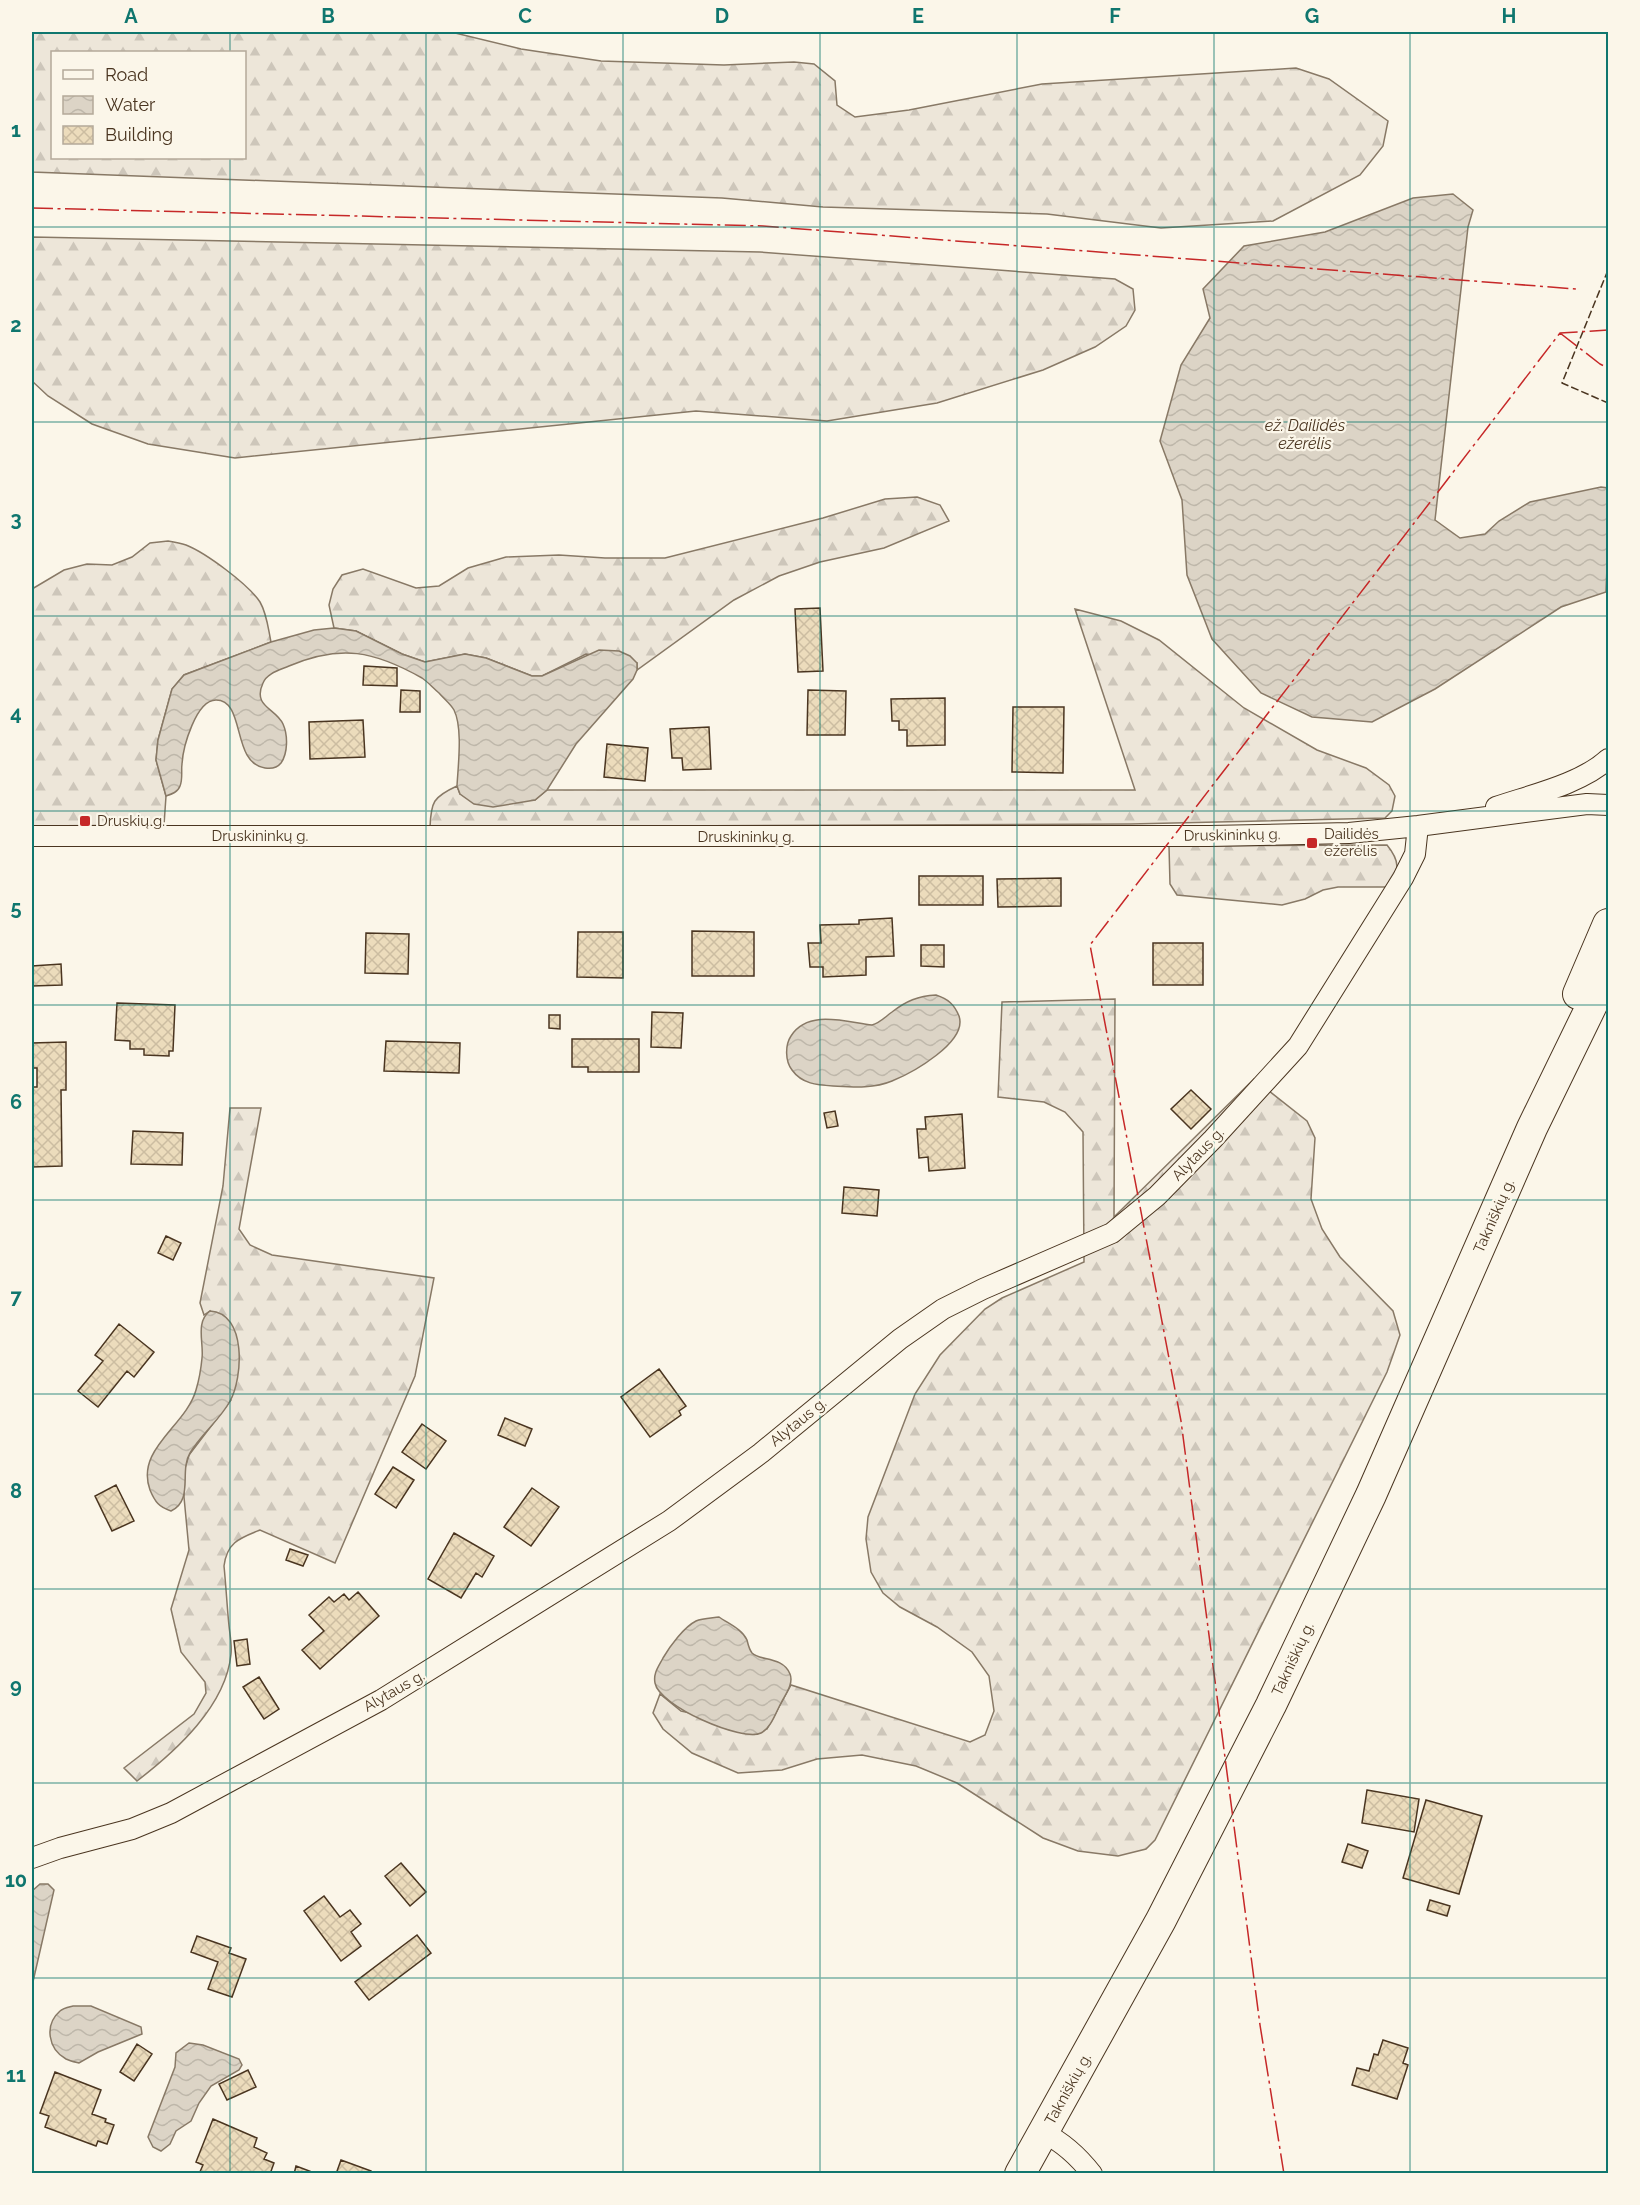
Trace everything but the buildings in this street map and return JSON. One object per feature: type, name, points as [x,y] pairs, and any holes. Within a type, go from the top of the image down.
[{"type":"main road","points":[[1532,1128],[1575,999],[1608,924]]},
{"type":"main road","points":[[1532,1128],[1608,972]]},
{"type":"main road","name":"Takniškių g.","points":[[1020,2174],[1161,1920],[1271,1705],[1371,1495],[1532,1128]]},
{"type":"street","points":[[1460,820],[1579,778],[1601,766],[1608,759]]},
{"type":"street","points":[[1460,820],[1587,804],[1608,805]]},
{"type":"street","name":"Druskininkų g.","points":[[32,836],[1209,836],[1349,833],[1460,820]]},
{"type":"street","name":"Alytaus g.","points":[[32,1858],[60,1848],[132,1829],[171,1813],[381,1700],[669,1521],[760,1453],[900,1339],[943,1309],[983,1289],[1112,1233],[1136,1215],[1213,1139],[1298,1046],[1403,878],[1415,854],[1419,826]]},
{"type":"street","points":[[1044,2133],[1061,2142],[1092,2174]]},
{"type":"green space","points":[[32,32],[451,32],[521,49],[601,61],[724,65],[794,62],[814,64],[835,81],[837,105],[855,117],[909,110],[1042,84],[1296,68],[1329,79],[1388,121],[1383,146],[1360,175],[1273,221],[1161,228],[1047,214],[823,207],[722,198],[32,172]]},
{"type":"green space","points":[[32,237],[760,252],[1115,279],[1133,289],[1135,310],[1126,326],[1095,347],[1043,370],[937,403],[827,421],[696,411],[235,458],[148,444],[92,424],[48,396],[32,381]]},
{"type":"green space","points":[[917,497],[940,505],[949,521],[884,548],[820,562],[779,576],[734,600],[637,670],[637,663],[586,654],[542,676],[532,676],[486,658],[465,654],[425,662],[402,654],[356,631],[334,628],[329,605],[333,589],[342,575],[363,569],[416,588],[439,586],[468,568],[506,557],[559,555],[665,558],[823,518],[885,499]]},
{"type":"green space","points":[[168,541],[186,545],[204,555],[246,587],[260,602],[271,642],[184,675],[172,689],[158,740],[156,760],[166,796],[164,825],[32,826],[32,589],[64,570],[87,564],[112,565],[132,557],[150,543]]},
{"type":"green space","points":[[1075,609],[1121,621],[1159,640],[1244,708],[1317,750],[1366,768],[1389,785],[1395,796],[1392,811],[1385,818],[1130,824],[430,827],[431,812],[435,801],[457,786],[460,794],[535,800],[547,790],[1135,790]]},
{"type":"green space","points":[[1387,845],[1397,866],[1395,876],[1388,887],[1338,887],[1282,905],[1177,895],[1170,884],[1169,846]]},
{"type":"green space","points":[[1115,999],[1114,1217],[1254,1079],[1307,1121],[1315,1138],[1311,1199],[1322,1229],[1340,1257],[1393,1311],[1400,1335],[1387,1372],[1155,1840],[1146,1849],[1118,1856],[1078,1851],[1043,1838],[957,1783],[916,1766],[862,1755],[817,1759],[782,1770],[738,1773],[692,1753],[663,1729],[653,1713],[660,1694],[681,1711],[767,1729],[791,1685],[970,1742],[985,1735],[994,1711],[989,1676],[972,1652],[937,1627],[900,1607],[883,1593],[871,1572],[866,1539],[868,1517],[915,1394],[940,1355],[985,1309],[1002,1298],[1084,1262],[1083,1132],[1065,1112],[1044,1102],[998,1097],[1002,1002]]},
{"type":"green space","points":[[230,1108],[261,1108],[239,1229],[250,1245],[272,1255],[434,1278],[415,1376],[335,1563],[260,1530],[231,1546],[224,1566],[231,1654],[220,1692],[197,1726],[167,1756],[137,1781],[124,1768],[194,1714],[206,1693],[205,1682],[181,1652],[171,1609],[189,1550],[184,1497],[185,1468],[189,1455],[231,1400],[210,1311],[204,1315],[200,1303],[223,1186]]},
{"type":"water","name":"ež. Dailidės ežerėlis","points":[[1453,194],[1473,210],[1468,227],[1435,520],[1460,538],[1485,534],[1499,521],[1530,502],[1601,487],[1608,488],[1606,592],[1561,607],[1435,689],[1372,722],[1312,717],[1261,693],[1212,639],[1187,575],[1182,500],[1160,441],[1181,365],[1210,318],[1203,289],[1244,246],[1325,232],[1413,198]]},
{"type":"water","points":[[334,628],[356,631],[402,654],[425,662],[465,654],[486,658],[532,676],[542,676],[599,650],[619,651],[630,656],[637,663],[637,670],[633,679],[576,744],[547,790],[535,800],[493,807],[474,804],[460,794],[457,786],[458,727],[451,705],[424,680],[405,669],[373,657],[341,653],[308,659],[274,672],[263,683],[260,697],[280,719],[286,733],[286,749],[279,765],[274,768],[265,768],[254,764],[242,744],[232,710],[225,703],[216,700],[209,702],[197,716],[185,747],[180,786],[173,794],[166,796],[156,760],[158,740],[172,689],[184,675],[271,642],[314,630]]},
{"type":"water","points":[[936,995],[953,1005],[959,1016],[960,1026],[947,1046],[924,1064],[901,1077],[885,1084],[870,1086],[821,1085],[800,1078],[788,1062],[789,1040],[798,1028],[807,1022],[828,1019],[872,1025],[907,1002]]},
{"type":"water","points":[[210,1311],[222,1314],[231,1323],[236,1334],[239,1348],[238,1378],[226,1408],[190,1453],[182,1500],[171,1511],[158,1504],[150,1490],[147,1475],[149,1462],[155,1450],[191,1403],[200,1374],[201,1327],[205,1316]]},
{"type":"water","points":[[719,1617],[742,1633],[752,1653],[782,1664],[790,1674],[791,1682],[788,1689],[770,1724],[761,1733],[737,1732],[702,1720],[671,1702],[660,1692],[655,1683],[658,1667],[682,1632],[696,1621]]},
{"type":"water","points":[[40,1884],[48,1884],[54,1890],[32,1986],[32,1891]]},
{"type":"water","points":[[73,2006],[91,2006],[141,2027],[142,2034],[98,2052],[79,2063],[68,2060],[55,2049],[50,2030],[60,2011]]},
{"type":"water","points":[[189,2043],[203,2045],[239,2059],[242,2065],[239,2070],[211,2086],[199,2103],[191,2121],[176,2131],[170,2144],[161,2151],[153,2147],[148,2137],[175,2067],[176,2053]]},
{"type":"fence","points":[[1608,270],[1562,383],[1608,403]]},
{"type":"power","points":[[32,208],[763,226],[1576,289]]},
{"type":"power","points":[[1284,2174],[1260,2025],[1181,1421],[1090,945],[1560,333],[1608,330]]},
{"type":"power","points":[[1560,333],[1608,368]]},
{"type":"place","name":"Druskių g.","points":[[85,821]]},
{"type":"place","name":"Dailidės ežerėlis","points":[[1312,843]]}]
